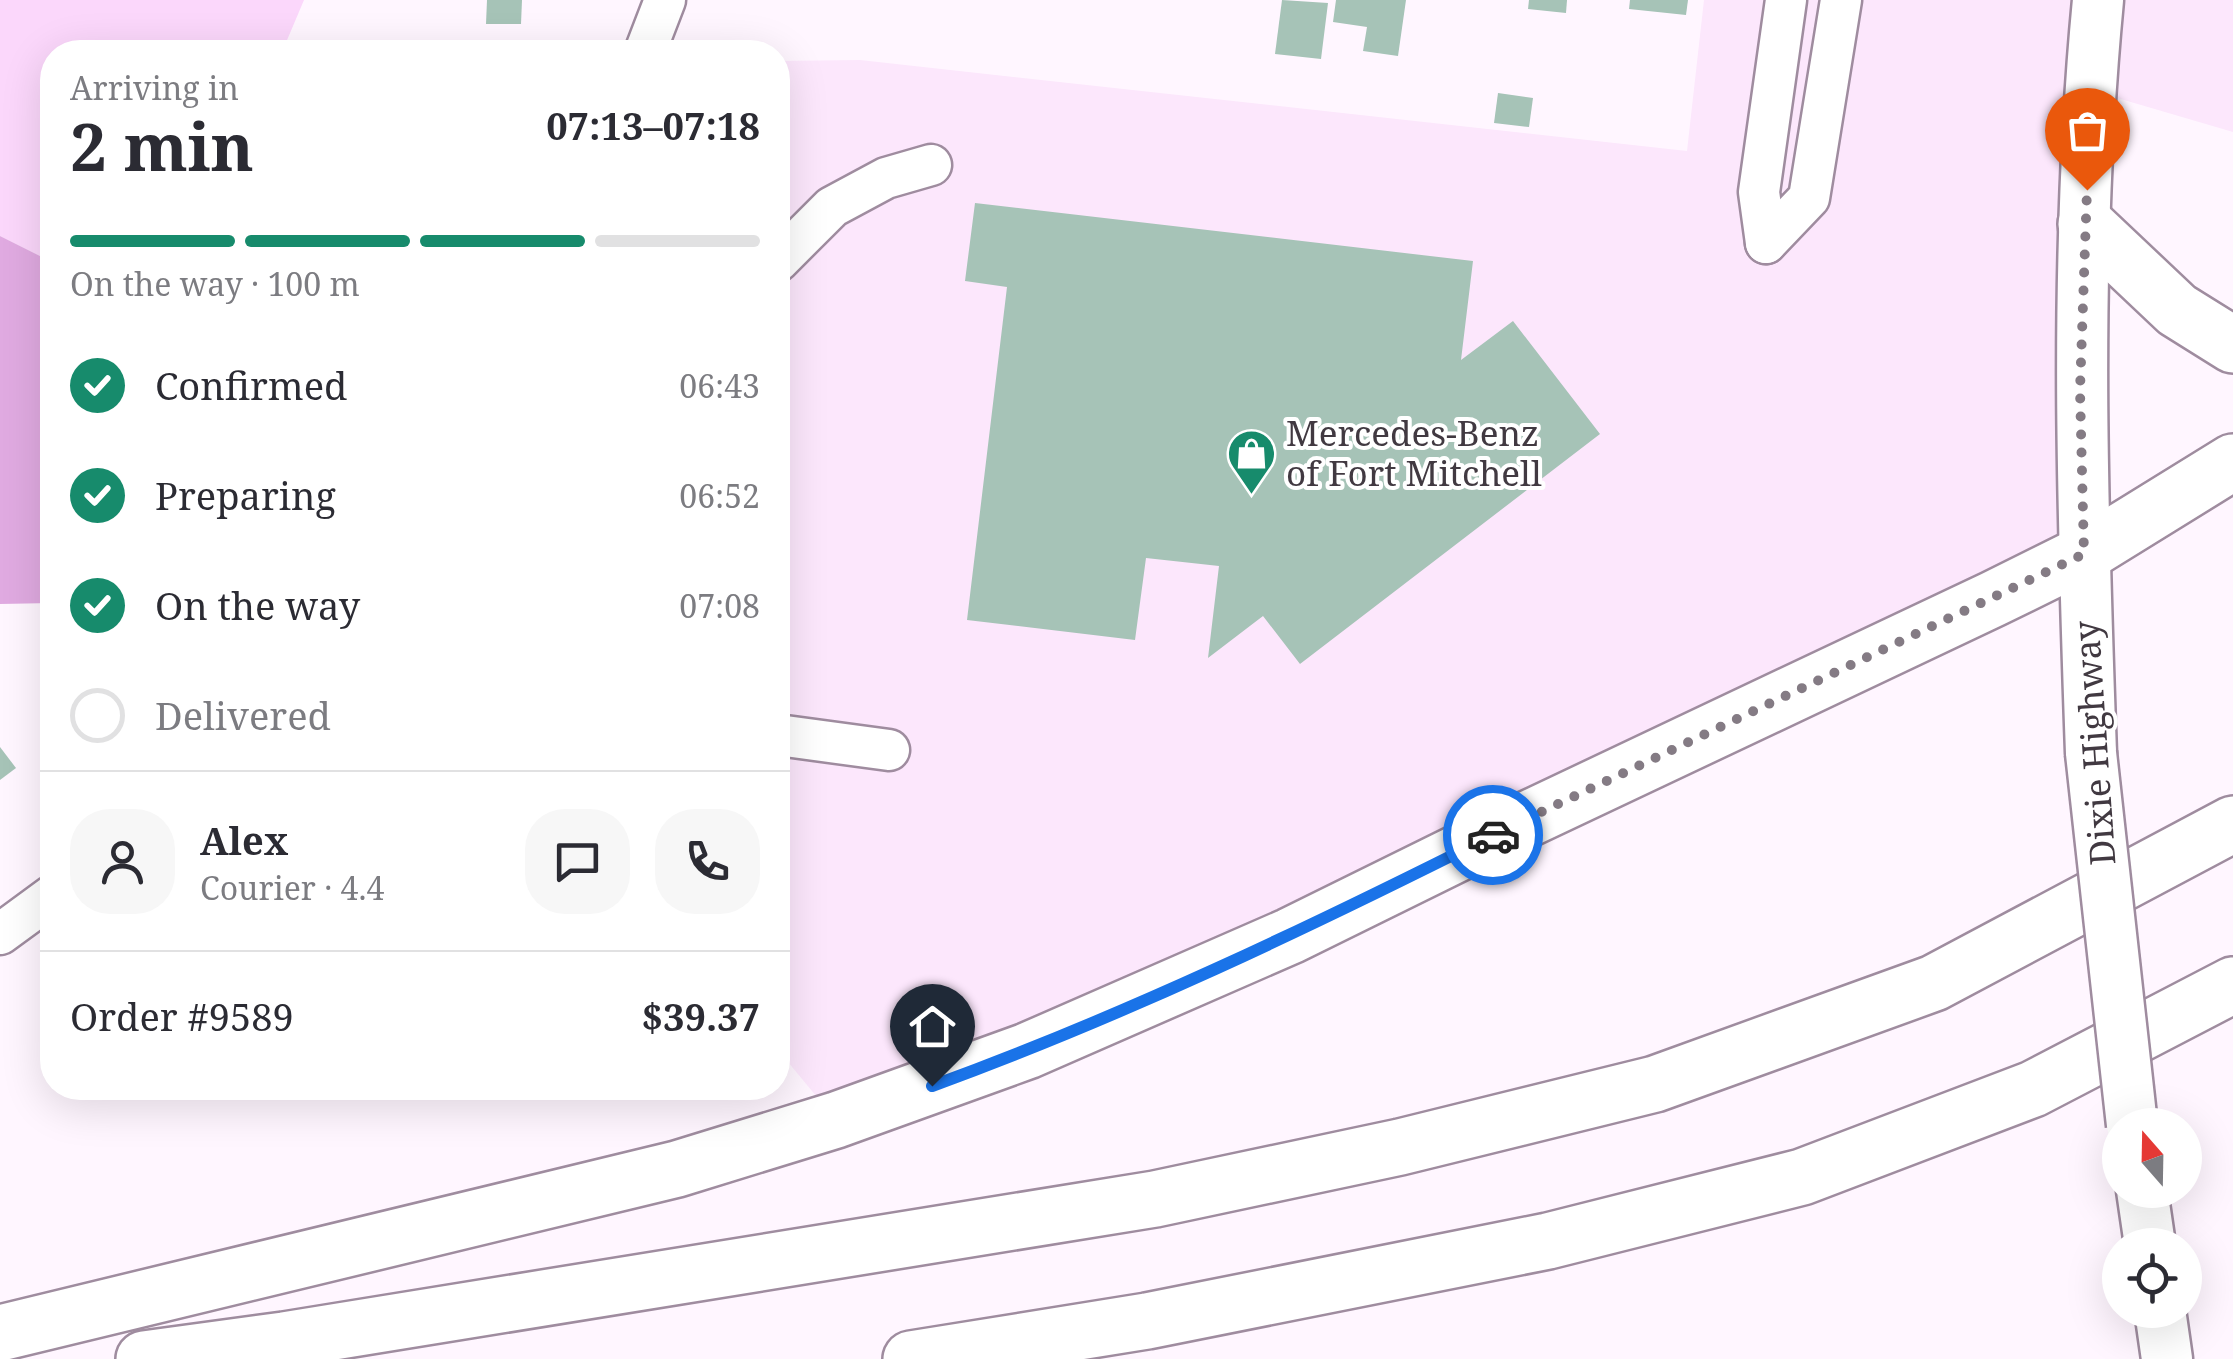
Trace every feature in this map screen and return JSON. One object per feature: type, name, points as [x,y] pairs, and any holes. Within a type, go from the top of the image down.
[{"type":"highway","points":[[2086,224],[2176,310],[2233,344]]},
{"type":"highway","points":[[0,1333],[678,1169],[836,1120],[1026,1051],[1290,936],[2084,554],[2233,462]]},
{"type":"highway","points":[[144,1359],[284,1340],[1155,1198],[1400,1147],[1655,1084],[1934,983],[2233,824]]},
{"type":"highway","points":[[911,1359],[1147,1321],[1548,1241],[1802,1177],[2033,1089],[2233,985]]},
{"type":"main road","name":"Dixie Highway","points":[[2098,0],[2090,89],[2080,390],[2084,554],[2091,753],[2130,1108]]},
{"type":"main road","points":[[2163,1328],[2167,1359]]},
{"type":"street","points":[[650,40],[665,0]]},
{"type":"street","points":[[1786,0],[1759,192],[1766,244],[1809,198],[1841,0]]},
{"type":"street","points":[[790,248],[832,207],[886,178],[931,164]]},
{"type":"street","points":[[790,737],[889,750]]},
{"type":"street","points":[[0,934],[40,905]]},
{"type":"shaded area","points":[[0,0],[304,0],[287,40],[40,40],[40,256],[0,236]]},
{"type":"shaded area","points":[[1704,0],[2233,0],[2233,132],[2090,90],[2084,554],[836,1120],[790,1064],[790,61],[860,60],[1687,151]]},
{"type":"shaded area","points":[[0,236],[40,256],[40,603],[0,604]]},
{"type":"building","points":[[487,0],[522,0],[521,24],[486,24]]},
{"type":"building","points":[[1282,0],[1328,3],[1321,59],[1275,54]]},
{"type":"building","points":[[1336,0],[1406,0],[1398,56],[1363,51],[1367,27],[1333,22]]},
{"type":"building","points":[[1529,0],[1567,0],[1566,13],[1528,9]]},
{"type":"building","points":[[1630,0],[1688,0],[1686,15],[1629,9]]},
{"type":"building","points":[[1498,93],[1533,98],[1529,127],[1494,123]]},
{"type":"building","name":"Mercedes-Benz of Fort Mitchell","points":[[975,203],[1473,261],[1461,360],[1513,321],[1600,434],[1300,664],[1263,616],[1208,658],[1219,566],[1146,558],[1135,640],[967,620],[1007,287],[965,281]]},
{"type":"building","points":[[0,747],[16,768],[0,780]]},
{"type":"way so far","points":[[1493,835],[2084,554],[2080,390],[2087,190]]},
{"type":"place","name":"Mercedes-Benz of Fort Mitchell","points":[[1251,496]]},
{"type":"route","points":[[932,1086],[1026,1051],[1290,936],[1493,835]]}]
